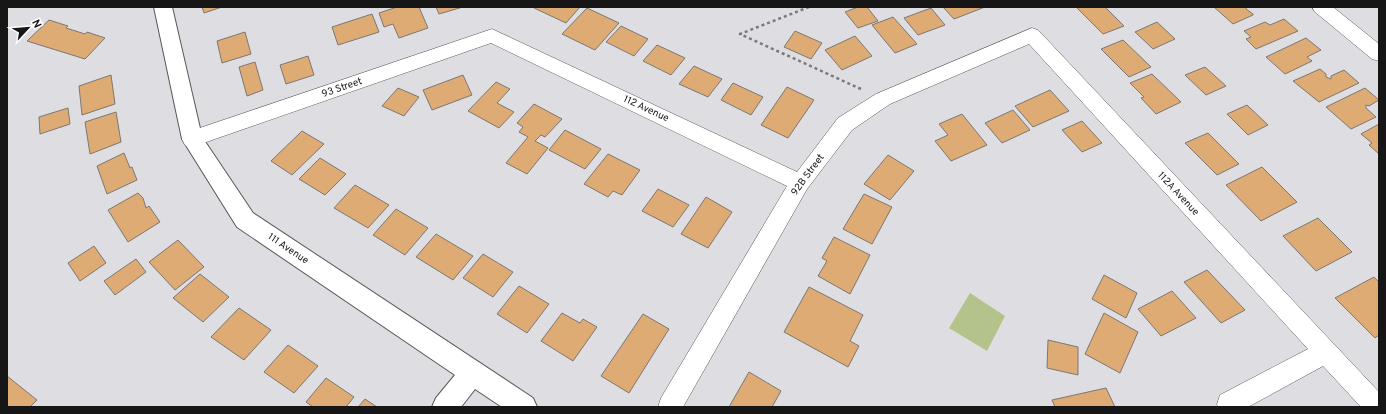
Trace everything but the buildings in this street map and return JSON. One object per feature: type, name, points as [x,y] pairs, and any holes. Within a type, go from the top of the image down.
[{"type":"street","name":"111 Avenue","points":[[163,7],[192,139],[245,220],[524,407]]},
{"type":"street","points":[[1320,7],[1379,54]]},
{"type":"street","name":"92B Street","points":[[670,407],[800,182],[846,124],[883,99],[1032,35]]},
{"type":"street","name":"112A Avenue","points":[[1032,35],[1377,407]]},
{"type":"street","name":"93 Street","points":[[192,139],[492,36]]},
{"type":"street","name":"112 Avenue","points":[[492,36],[800,182]]},
{"type":"street","points":[[1229,404],[1325,352]]},
{"type":"street","points":[[445,407],[472,373]]},
{"type":"path","points":[[809,7],[740,34],[883,99]]},
{"type":"green space","points":[[970,293],[1005,316],[987,351],[949,328]]}]
